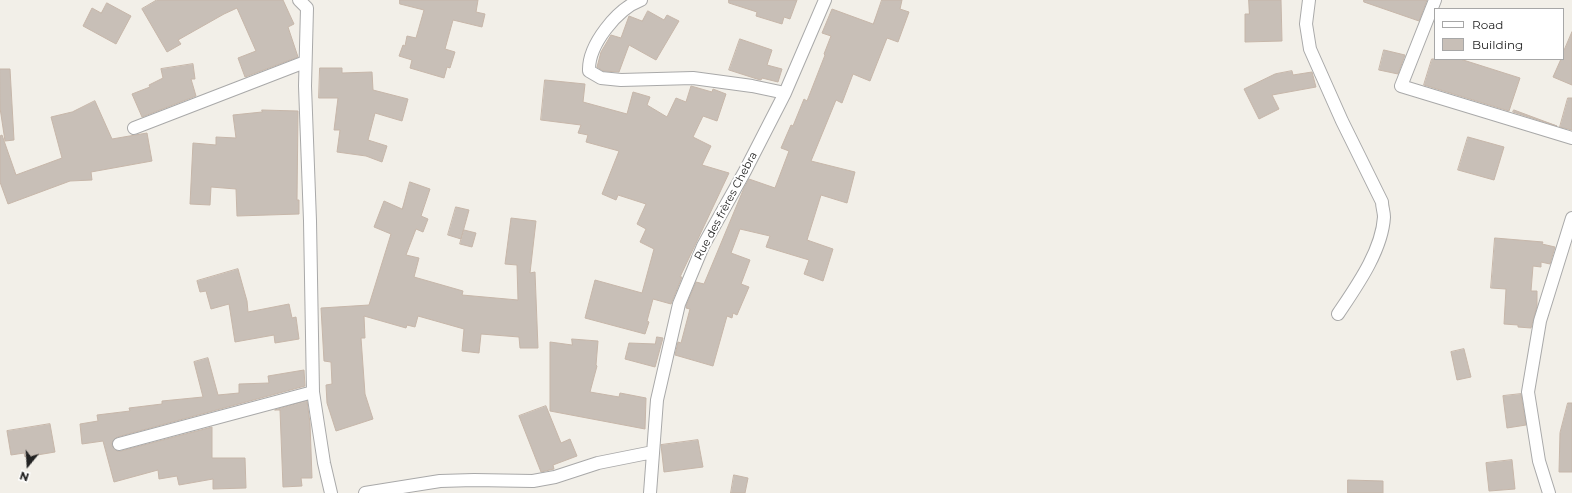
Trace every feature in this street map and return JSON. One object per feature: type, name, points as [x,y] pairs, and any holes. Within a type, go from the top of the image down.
[{"type":"street","points":[[641,0],[633,3],[610,22],[594,49],[589,62],[589,71],[601,78],[621,80],[693,78],[752,86],[785,93]]},
{"type":"street","name":"Rue des frères Chebra","points":[[650,493],[657,400],[679,304],[703,246],[745,171],[785,93],[825,0]]},
{"type":"street","points":[[1308,0],[1306,24],[1310,49],[1342,121],[1382,202],[1384,217],[1379,241],[1357,286],[1338,314]]},
{"type":"street","points":[[1435,0],[1401,86],[1572,138]]},
{"type":"street","points":[[306,3],[305,62],[313,392],[324,463],[331,493]]},
{"type":"street","points":[[134,128],[305,62]]},
{"type":"street","points":[[1550,493],[1539,461],[1528,392],[1540,321],[1572,218]]},
{"type":"street","points":[[118,444],[313,392]]},
{"type":"street","points":[[365,493],[440,481],[533,481],[555,477],[598,463],[653,452]]},
{"type":"building","points":[[157,0],[283,0],[294,24],[288,27],[298,57],[245,77],[238,58],[256,51],[237,8],[178,40],[181,44],[167,52],[142,9]]},
{"type":"building","points":[[400,0],[478,0],[476,12],[485,14],[482,27],[453,20],[445,49],[455,52],[450,68],[447,67],[444,78],[410,68],[412,60],[399,56],[403,45],[405,46],[407,36],[416,38],[424,10],[400,4]]},
{"type":"building","points":[[729,0],[797,0],[790,19],[784,17],[782,24],[756,16],[757,12],[729,3]]},
{"type":"building","points":[[882,0],[902,0],[900,9],[909,12],[898,42],[887,38],[870,81],[853,74],[842,103],[836,100],[811,161],[855,172],[847,203],[821,195],[807,240],[833,249],[823,281],[804,274],[809,260],[766,247],[770,236],[740,229],[731,253],[750,260],[741,284],[749,287],[737,315],[733,313],[732,318],[727,316],[713,366],[675,355],[678,342],[681,343],[690,309],[686,308],[686,306],[696,282],[704,284],[749,179],[775,188],[789,151],[781,148],[791,125],[793,126],[804,99],[807,101],[825,55],[824,54],[831,36],[822,33],[832,9],[873,24]]},
{"type":"building","points":[[1249,0],[1281,0],[1282,41],[1245,42],[1245,14],[1249,14]]},
{"type":"building","points":[[1364,0],[1427,0],[1419,21],[1364,2]]},
{"type":"building","points":[[107,3],[131,16],[116,44],[83,26],[92,8],[101,13]]},
{"type":"building","points":[[648,11],[664,20],[667,15],[679,21],[656,60],[629,45],[619,72],[603,71],[597,67],[601,52],[611,35],[621,38],[629,16],[642,21]]},
{"type":"building","points":[[1572,32],[1572,85],[1553,77],[1561,60],[1564,60],[1564,51]]},
{"type":"building","points":[[740,39],[772,50],[767,65],[782,69],[778,82],[762,78],[761,80],[729,70]]},
{"type":"building","points":[[1384,50],[1405,55],[1398,74],[1379,70]]},
{"type":"building","points":[[1432,59],[1463,60],[1520,78],[1509,111],[1424,85]]},
{"type":"building","points":[[193,64],[195,79],[191,79],[196,96],[142,117],[132,94],[150,87],[149,85],[163,78],[161,69]]},
{"type":"building","points":[[320,68],[342,68],[342,73],[372,72],[373,90],[408,99],[402,121],[375,113],[368,140],[387,146],[382,162],[366,156],[337,152],[340,130],[334,130],[338,98],[319,98]]},
{"type":"building","points":[[0,69],[10,69],[14,140],[5,141],[0,108]]},
{"type":"building","points":[[1292,71],[1293,75],[1312,72],[1316,87],[1272,95],[1279,109],[1259,119],[1244,89],[1275,74]]},
{"type":"building","points":[[545,80],[585,84],[583,102],[627,114],[633,92],[650,97],[647,105],[667,117],[676,98],[686,102],[691,86],[712,92],[713,89],[726,94],[717,121],[703,116],[693,137],[711,146],[702,165],[729,173],[680,277],[682,277],[671,304],[653,299],[647,321],[649,322],[645,334],[585,318],[595,280],[642,293],[654,249],[640,242],[646,229],[637,224],[646,204],[618,195],[616,200],[602,194],[619,151],[586,142],[588,135],[578,133],[581,125],[541,120]]},
{"type":"building","points":[[1568,98],[1572,98],[1572,130],[1560,127]]},
{"type":"building","points":[[95,101],[112,139],[147,133],[152,161],[91,172],[92,180],[70,181],[8,204],[0,182],[0,136],[2,135],[16,175],[62,158],[51,117],[72,112]]},
{"type":"building","points":[[262,110],[298,111],[297,200],[299,200],[299,214],[237,216],[236,189],[211,187],[210,205],[190,204],[193,143],[216,145],[216,137],[236,138],[233,115],[262,112]]},
{"type":"building","points":[[1514,110],[1557,126],[1513,112]]},
{"type":"building","points":[[1468,137],[1504,147],[1494,180],[1458,170]]},
{"type":"building","points":[[410,182],[430,189],[421,216],[428,219],[423,232],[416,229],[406,255],[419,258],[414,277],[463,291],[462,295],[518,300],[517,265],[505,264],[511,218],[536,221],[530,273],[535,272],[538,348],[520,348],[519,337],[481,334],[479,353],[462,351],[464,329],[418,316],[415,327],[407,325],[406,328],[364,316],[365,338],[361,338],[365,394],[373,419],[336,431],[327,403],[326,385],[332,384],[331,362],[324,361],[321,308],[369,305],[391,234],[374,227],[384,201],[402,209]]},
{"type":"building","points":[[456,207],[469,210],[461,239],[448,235]]},
{"type":"building","points":[[464,230],[476,233],[472,247],[460,244]]},
{"type":"building","points":[[1495,238],[1543,242],[1542,244],[1555,247],[1550,264],[1541,262],[1541,267],[1533,266],[1531,291],[1537,291],[1537,306],[1531,328],[1504,324],[1506,289],[1491,288]]},
{"type":"building","points":[[238,269],[247,301],[248,312],[289,304],[292,318],[296,317],[299,339],[275,343],[274,335],[235,342],[229,304],[211,309],[206,291],[200,292],[197,281]]},
{"type":"building","points":[[657,337],[663,338],[655,367],[625,359],[629,343],[655,344]]},
{"type":"building","points":[[572,339],[598,341],[597,366],[590,392],[619,397],[620,393],[646,398],[645,429],[550,411],[550,342],[572,345]]},
{"type":"building","points":[[1464,349],[1471,377],[1457,380],[1451,352]]},
{"type":"building","points":[[208,358],[218,395],[239,393],[239,384],[269,383],[268,376],[304,370],[305,386],[117,437],[112,442],[112,446],[117,451],[121,451],[212,427],[212,458],[245,458],[246,488],[213,489],[213,479],[179,485],[177,476],[159,479],[158,470],[114,482],[103,441],[82,444],[80,424],[98,421],[97,415],[130,411],[129,408],[162,404],[162,401],[203,397],[194,362]]},
{"type":"building","points":[[1521,394],[1526,425],[1507,428],[1503,396]]},
{"type":"building","points":[[307,401],[310,423],[312,478],[301,478],[302,486],[283,487],[280,410],[275,410]]},
{"type":"building","points":[[1568,403],[1572,403],[1572,472],[1559,472],[1560,433]]},
{"type":"building","points":[[546,406],[561,443],[570,439],[577,456],[553,465],[554,469],[541,472],[519,416]]},
{"type":"building","points":[[50,424],[55,452],[25,457],[24,453],[11,455],[7,431]]},
{"type":"building","points":[[698,440],[703,467],[664,472],[661,445]]},
{"type":"building","points":[[1512,460],[1515,489],[1489,491],[1486,463]]},
{"type":"building","points":[[734,475],[748,478],[745,493],[731,493]]},
{"type":"building","points":[[1348,480],[1383,481],[1383,493],[1348,493]]}]
